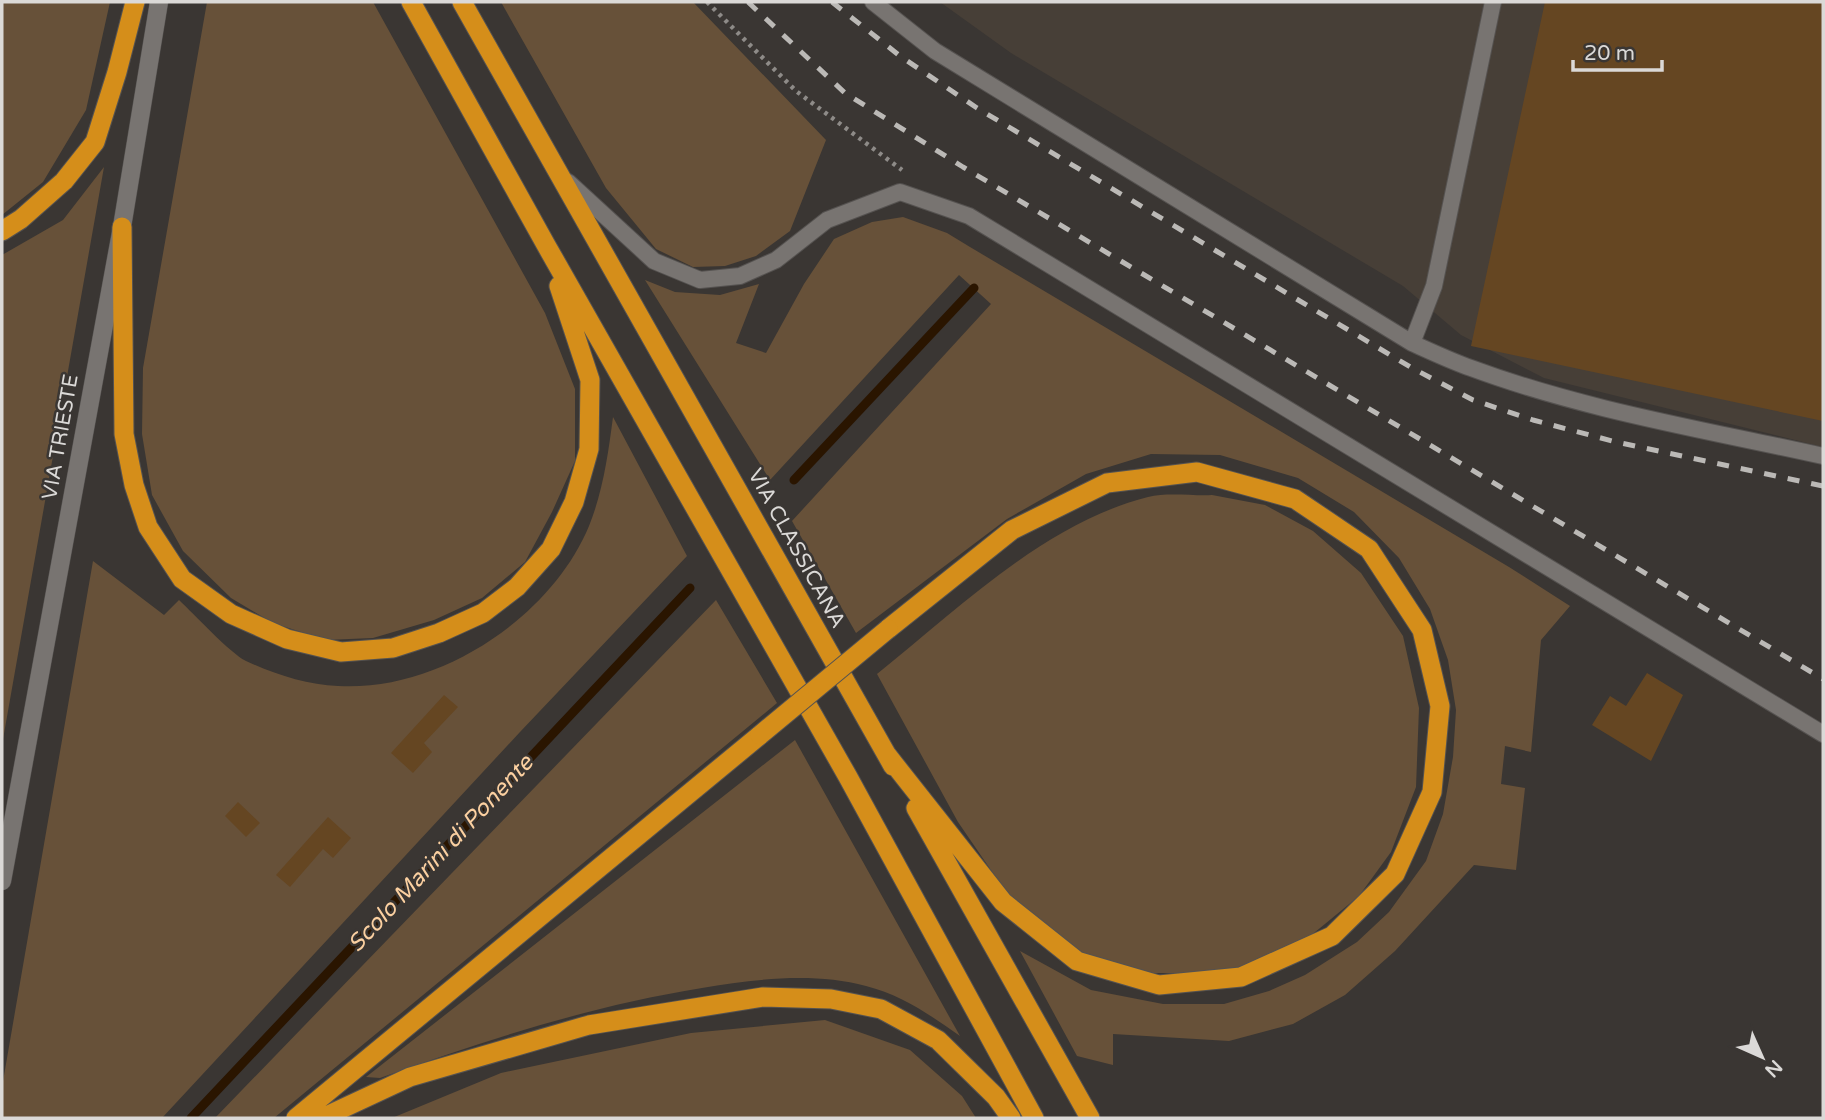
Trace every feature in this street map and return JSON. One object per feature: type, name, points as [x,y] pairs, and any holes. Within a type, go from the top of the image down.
[{"type":"highway","points":[[2,231],[21,219],[64,181],[95,142],[135,2]]},
{"type":"highway","points":[[411,2],[545,245],[848,777],[1034,1118]]},
{"type":"highway","name":"VIA CLASSICANA","points":[[463,2],[1090,1118]]},
{"type":"highway","points":[[122,227],[124,434],[134,485],[148,527],[182,579],[231,614],[286,639],[341,652],[393,648],[439,633],[483,613],[517,587],[551,549],[574,502],[589,449],[590,380],[545,245]]},
{"type":"highway","points":[[296,1118],[888,629],[1013,530],[1107,483],[1197,472],[1294,499],[1369,549],[1422,630],[1440,706],[1432,792],[1395,874],[1386,883],[1332,936],[1241,977],[1160,985],[1077,961],[1003,902],[887,755]]},
{"type":"highway","points":[[322,1118],[410,1077],[589,1024],[763,997],[831,999],[881,1009],[938,1040],[996,1097],[1011,1118]]},
{"type":"main road","name":"VIA TRIESTE","points":[[2,881],[122,227],[159,2]]},
{"type":"lane","points":[[873,2],[935,51],[1412,343],[1471,368],[1581,401],[1823,456]]},
{"type":"lane","points":[[1412,343],[1434,286],[1493,2]]},
{"type":"lane","points":[[560,175],[654,261],[700,280],[740,276],[776,260],[827,220],[900,192],[969,216],[1823,734]]},
{"type":"path","points":[[708,2],[796,91],[905,172]]},
{"type":"shaded area","points":[[2,2],[110,2],[86,110],[43,182],[2,215]]},
{"type":"shaded area","points":[[207,2],[373,2],[545,313],[575,389],[575,461],[525,562],[482,598],[434,620],[373,638],[326,640],[273,623],[231,598],[183,551],[152,495],[142,434],[143,368]]},
{"type":"shaded area","points":[[501,2],[693,2],[826,140],[790,231],[756,256],[725,266],[693,267],[656,249],[606,188]]},
{"type":"shaded area","points":[[940,2],[1823,2],[1823,447],[1544,378],[1461,335],[1403,286],[1011,53]]},
{"type":"shaded area","points":[[104,167],[2,745],[2,255],[63,220]]},
{"type":"shaded area","points":[[903,217],[947,233],[1509,567],[1570,606],[1541,640],[1531,752],[1505,746],[1501,784],[1525,788],[1516,870],[1474,865],[1395,951],[1345,995],[1293,1024],[1229,1041],[1113,1034],[1113,1065],[1077,1056],[1020,951],[1091,990],[1163,1004],[1224,1004],[1269,991],[1305,975],[1357,942],[1389,912],[1426,861],[1443,814],[1453,757],[1456,710],[1448,660],[1430,609],[1399,558],[1354,512],[1298,478],[1220,455],[1151,454],[1086,474],[1007,519],[856,633],[792,521],[991,304],[959,275],[770,480],[645,280],[675,292],[720,295],[759,284],[736,343],[766,353],[804,284],[834,239],[872,222]]},
{"type":"shaded area","points":[[613,417],[687,556],[162,1118],[2,1118],[2,1087],[93,561],[164,615],[179,600],[239,657],[279,674],[314,684],[338,686],[376,685],[414,676],[451,662],[487,643],[519,619],[548,591],[571,560],[594,513],[607,459]]},
{"type":"shaded area","points":[[1171,494],[1212,495],[1265,505],[1313,531],[1361,573],[1403,636],[1419,708],[1416,787],[1391,852],[1359,896],[1303,942],[1245,966],[1202,973],[1147,973],[1090,956],[1066,944],[1010,898],[958,822],[877,674],[1004,571],[1074,526],[1110,509],[1148,497]]},
{"type":"shaded area","points":[[716,600],[777,703],[274,1118],[215,1118]]},
{"type":"shaded area","points":[[795,740],[960,1036],[927,1013],[879,990],[826,979],[784,978],[702,988],[619,1004],[460,1050],[380,1078],[366,1077]]},
{"type":"shaded area","points":[[825,1020],[910,1050],[962,1096],[976,1118],[392,1118],[501,1073],[691,1033]]},
{"type":"building","points":[[1545,2],[1823,2],[1823,421],[1471,346]]},
{"type":"building","points":[[1647,673],[1683,695],[1651,761],[1592,725],[1610,696],[1626,706]]},
{"type":"building","points":[[444,695],[458,707],[424,743],[432,752],[413,773],[391,753]]},
{"type":"building","points":[[238,802],[260,823],[246,837],[225,816]]},
{"type":"building","points":[[328,817],[351,838],[333,858],[323,849],[290,887],[276,875]]},
{"type":"waterway","name":"Scolo Marini di Ponente","points":[[794,480],[974,288]]},
{"type":"waterway","name":"Scolo Marini di Ponente","points":[[191,1118],[690,588]]},
{"type":"railway","points":[[748,2],[845,93],[963,167],[1823,679]]},
{"type":"railway","points":[[832,2],[900,56],[977,108],[1412,368],[1473,400],[1533,420],[1616,442],[1823,486]]}]
